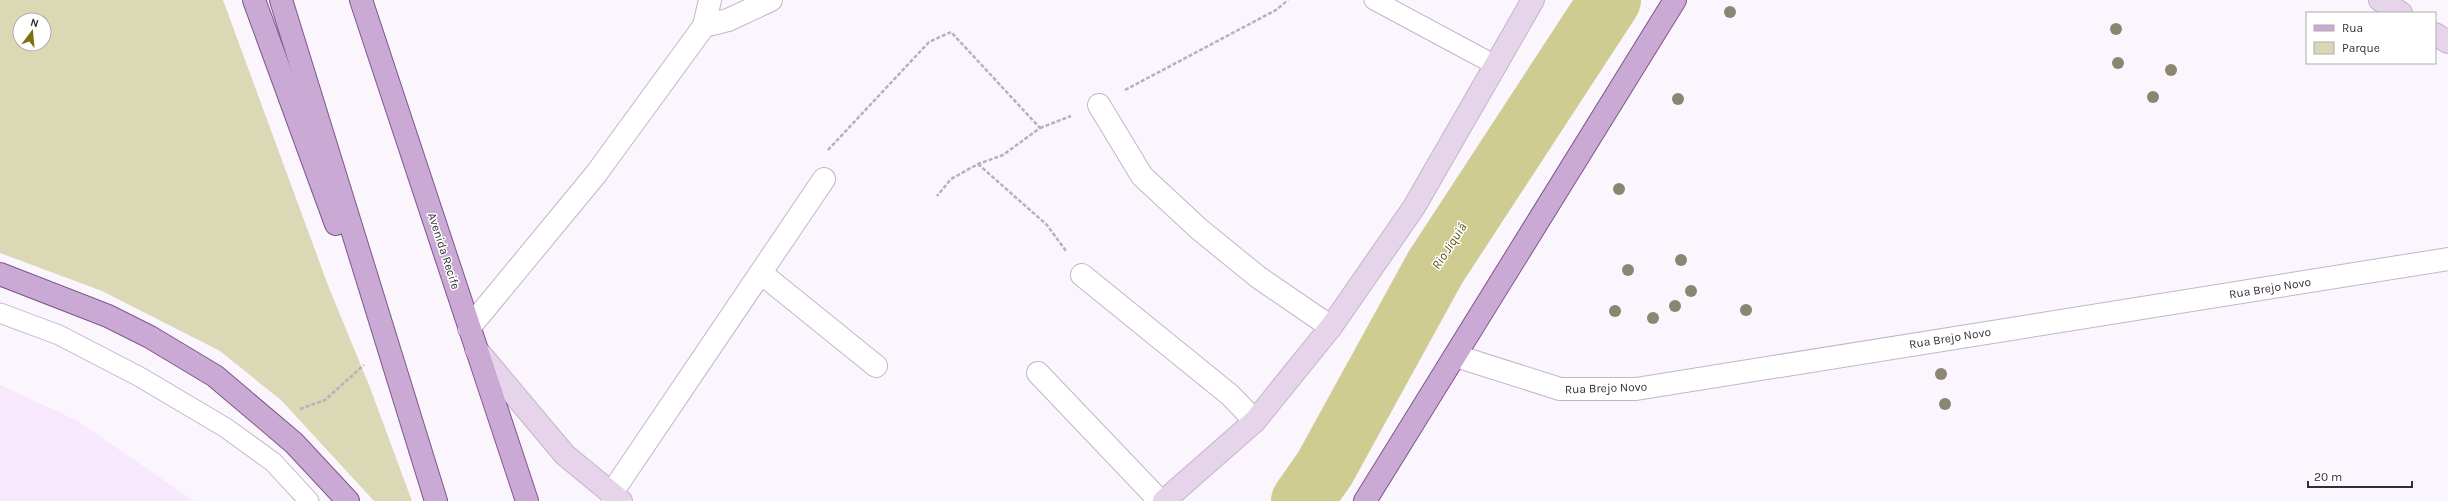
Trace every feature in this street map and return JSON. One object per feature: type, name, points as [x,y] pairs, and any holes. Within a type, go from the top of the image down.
[{"type":"main road","points":[[254,0],[424,463]]},
{"type":"main road","points":[[281,0],[436,501]]},
{"type":"main road","name":"Avenida Recife","points":[[361,0],[527,501]]},
{"type":"main road","points":[[1365,501],[1675,0]]},
{"type":"main road","points":[[0,274],[108,316],[150,337],[215,376],[294,443],[348,501]]},
{"type":"street","points":[[710,0],[704,26],[596,174],[472,337],[565,455],[616,497],[761,273],[824,179]]},
{"type":"street","points":[[704,26],[728,20],[771,0]]},
{"type":"street","points":[[1164,501],[1255,421],[1331,327],[1414,207],[1497,66],[1533,0]]},
{"type":"street","points":[[2380,0],[2399,12]]},
{"type":"street","points":[[2436,35],[2448,42]]},
{"type":"street","points":[[1099,104],[1142,176],[1199,229],[1258,277],[1331,327]]},
{"type":"street","name":"Rua Brejo Novo","points":[[1456,356],[1560,389],[1636,389],[2448,259]]},
{"type":"street","points":[[761,273],[876,366]]},
{"type":"street","points":[[1082,276],[1230,395],[1255,421]]},
{"type":"street","points":[[1038,373],[1160,501]]},
{"type":"lane","points":[[1374,0],[1497,66]]},
{"type":"lane","points":[[0,313],[59,336],[140,376],[226,428],[273,462],[309,501]]},
{"type":"path","points":[[937,196],[952,179],[978,164],[1003,155],[1040,128],[1099,104],[1276,10],[1288,0]]},
{"type":"path","points":[[824,179],[826,152],[929,42],[951,32],[1040,128]]},
{"type":"path","points":[[978,164],[1047,225],[1074,261],[1082,276]]},
{"type":"path","points":[[292,411],[325,400],[381,348]]},
{"type":"shaded area","points":[[0,385],[76,420],[194,501],[0,501]]},
{"type":"green space","points":[[0,0],[223,0],[329,288],[369,385],[412,501],[374,501],[282,401],[220,351],[102,291],[0,253]]},
{"type":"waterway","name":"Rio Jiquiá","points":[[1302,501],[1325,468],[1435,268],[1610,0]]}]
